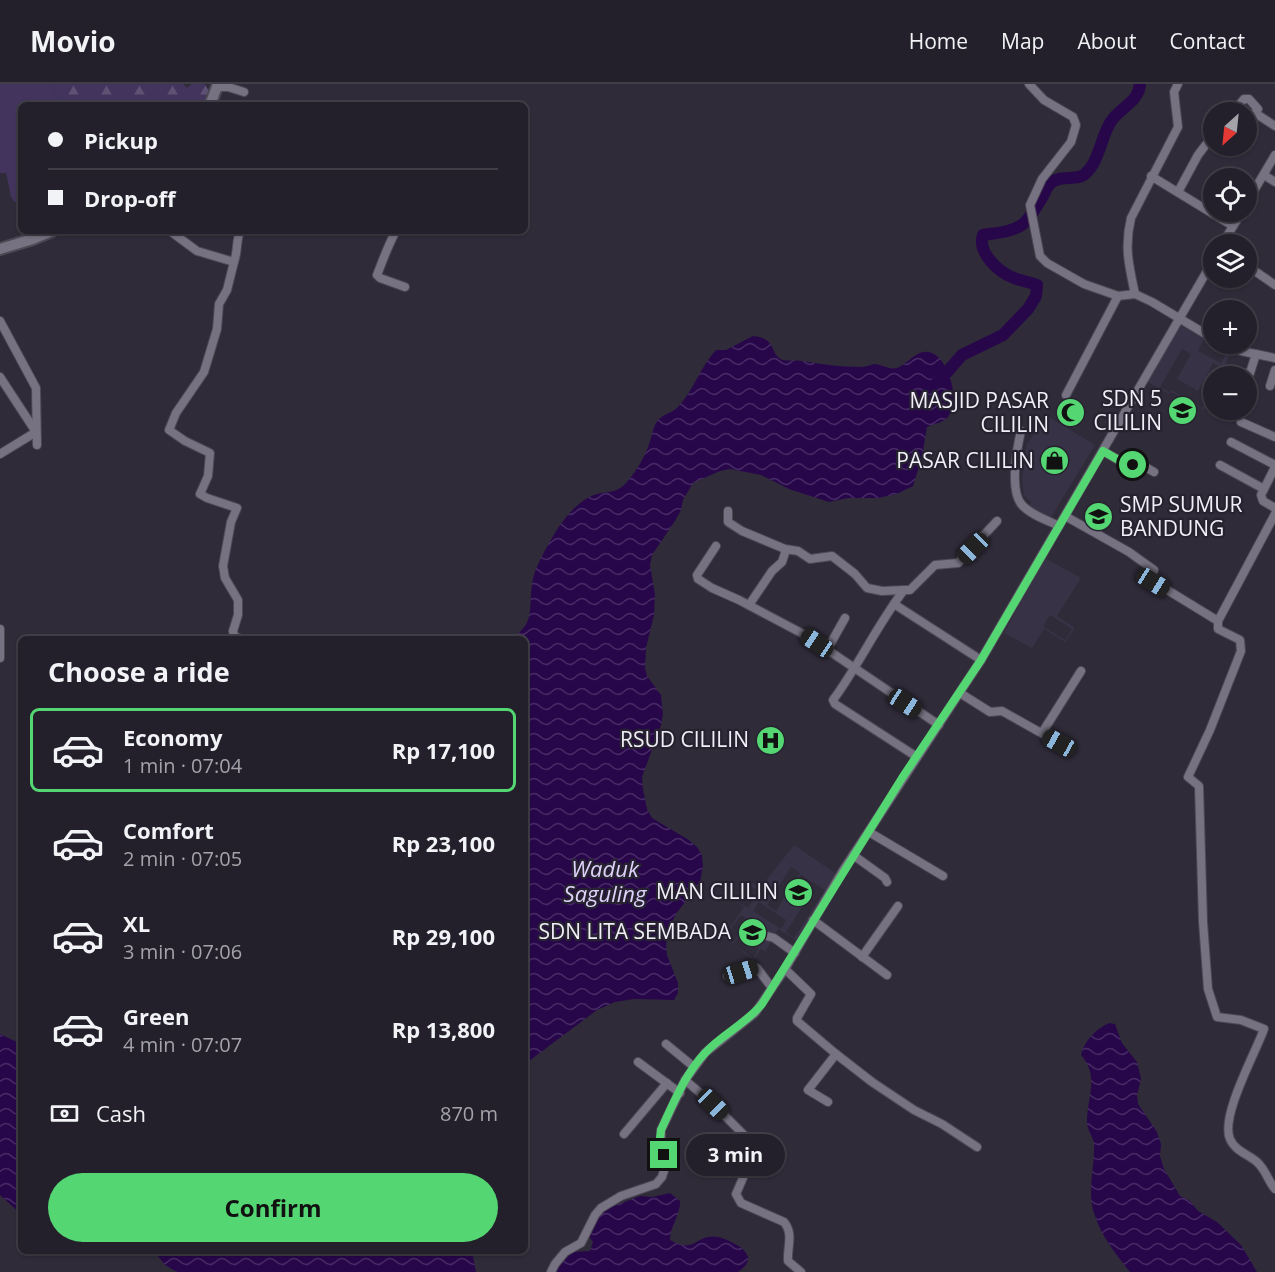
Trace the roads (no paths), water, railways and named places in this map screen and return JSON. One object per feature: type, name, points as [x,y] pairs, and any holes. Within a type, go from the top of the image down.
[{"type":"main road","points":[[211,102],[217,86]]},
{"type":"main road","points":[[0,249],[46,234]]},
{"type":"street","points":[[1029,84],[1044,100],[1072,117],[1076,125],[1071,142],[1042,179],[1030,205],[1040,256],[1047,263],[1084,284],[1118,296],[1135,294],[1203,332]]},
{"type":"street","points":[[1135,294],[1126,252],[1127,234],[1131,218],[1151,176],[1178,127],[1174,92],[1178,84]]},
{"type":"street","points":[[217,86],[244,92]]},
{"type":"street","points":[[1257,114],[1275,126]]},
{"type":"street","points":[[1178,192],[1203,148]]},
{"type":"street","points":[[1257,186],[1275,155]]},
{"type":"street","points":[[1264,175],[1275,182]]},
{"type":"street","points":[[1151,176],[1233,226]]},
{"type":"street","points":[[1228,234],[1236,222]]},
{"type":"street","points":[[174,234],[197,250],[234,261]]},
{"type":"street","points":[[234,636],[232,631],[238,615],[238,600],[225,578],[223,566],[231,522],[237,508],[200,494],[208,476],[210,453],[169,430],[175,414],[205,368],[217,329],[219,304],[227,290],[238,250],[239,234]]},
{"type":"street","points":[[394,234],[377,275],[405,287]]},
{"type":"street","points":[[1257,273],[1275,285]]},
{"type":"street","points":[[551,1272],[565,1252],[581,1243],[601,1208],[621,1196],[656,1184],[662,1177],[666,1164],[661,1143],[661,1130],[685,1080],[713,1046],[755,1012],[785,969],[854,855],[981,660],[1203,277]]},
{"type":"street","points":[[1066,395],[1118,296]]},
{"type":"street","points":[[0,321],[36,388],[37,445]]},
{"type":"street","points":[[1252,366],[1256,354],[1275,358]]},
{"type":"street","points":[[1270,386],[1275,370]]},
{"type":"street","points":[[0,377],[36,432]]},
{"type":"street","points":[[1241,422],[1275,437]]},
{"type":"street","points":[[1021,431],[1016,466],[1019,502],[1028,511],[1059,526]]},
{"type":"street","points":[[1,451],[36,432]]},
{"type":"street","points":[[1231,442],[1275,466],[1261,495],[1263,501],[1275,507]]},
{"type":"street","points":[[1103,451],[1122,462],[1140,464],[1154,472]]},
{"type":"street","points":[[1220,465],[1264,489]]},
{"type":"street","points":[[728,511],[727,519],[742,531],[786,550],[798,551],[810,560],[832,556],[855,574],[867,588],[882,591],[910,590],[935,565],[958,563],[997,521]]},
{"type":"street","points":[[1275,514],[1218,621],[1218,629],[1238,638],[1241,651],[1210,730],[1188,777],[1199,786],[1201,798],[1203,922],[1207,986],[1217,1017],[1241,1020],[1264,1028],[1236,1092],[1229,1121],[1228,1137],[1234,1146],[1258,1163],[1275,1190]]},
{"type":"street","points":[[1065,516],[1154,570],[1150,580],[1218,621]]},
{"type":"street","points":[[716,546],[697,578],[712,588],[807,636],[939,725]]},
{"type":"street","points":[[749,605],[772,571],[782,562],[786,550]]},
{"type":"street","points":[[904,590],[833,702],[917,757]]},
{"type":"street","points":[[894,604],[981,660]]},
{"type":"street","points":[[826,650],[845,618]]},
{"type":"street","points":[[0,629],[0,658]]},
{"type":"street","points":[[1042,734],[1081,671]]},
{"type":"street","points":[[960,693],[990,712],[1002,711],[1059,743]]},
{"type":"street","points":[[869,832],[943,876]]},
{"type":"street","points":[[854,855],[885,878],[887,882]]},
{"type":"street","points":[[862,957],[898,906]]},
{"type":"street","points":[[813,920],[887,975]]},
{"type":"street","points":[[746,930],[774,938],[795,953]]},
{"type":"street","points":[[727,976],[757,968],[772,988]]},
{"type":"street","points":[[785,969],[811,994],[797,1021],[872,1082],[977,1147]]},
{"type":"street","points":[[666,1044],[694,1067]]},
{"type":"street","points":[[828,1102],[808,1090],[836,1054]]},
{"type":"street","points":[[638,1062],[680,1093]]},
{"type":"street","points":[[685,1080],[752,1143],[752,1157],[736,1189],[736,1194],[741,1203],[784,1222],[790,1236],[788,1261],[801,1272]]},
{"type":"street","points":[[624,1134],[667,1083]]},
{"type":"water","name":"Waduk Saguling","points":[[753,336],[761,337],[770,343],[779,358],[783,360],[861,367],[874,364],[891,368],[897,368],[916,355],[928,352],[941,360],[946,369],[953,388],[953,407],[945,419],[927,427],[922,457],[913,486],[897,494],[829,502],[789,489],[761,475],[730,469],[693,483],[675,521],[652,555],[650,565],[655,595],[654,615],[646,648],[645,668],[647,676],[661,695],[663,714],[642,777],[647,809],[652,818],[689,840],[702,855],[703,866],[700,882],[676,914],[666,944],[667,955],[678,983],[678,993],[674,1000],[634,999],[615,1002],[597,1010],[528,1062],[528,636],[514,636],[525,627],[528,620],[531,589],[536,569],[565,518],[583,501],[597,494],[616,490],[626,483],[645,454],[656,423],[684,400],[716,350],[726,350]]},
{"type":"water","points":[[1109,1023],[1115,1024],[1122,1043],[1137,1062],[1141,1079],[1137,1095],[1138,1104],[1157,1132],[1164,1169],[1180,1196],[1190,1201],[1198,1211],[1217,1222],[1241,1245],[1257,1272],[1130,1272],[1105,1237],[1092,1205],[1094,1144],[1087,1122],[1091,1079],[1087,1063],[1081,1055],[1091,1036]]},
{"type":"water","points":[[0,1034],[18,1043],[18,1211],[0,1195]]},
{"type":"water","points":[[670,1193],[680,1201],[670,1240],[685,1245],[710,1237],[722,1238],[743,1249],[748,1257],[747,1264],[738,1272],[553,1272],[571,1252],[590,1251],[593,1242],[589,1230],[604,1210],[640,1196],[652,1197]]},
{"type":"water","points":[[156,1254],[470,1254],[473,1256],[476,1272],[177,1272],[165,1265]]},
{"type":"waterway","points":[[936,383],[962,355],[1003,335],[1028,309],[1036,296],[1037,285],[1008,275],[990,261],[983,248],[983,235],[1019,227],[1031,215],[1050,183],[1060,178],[1083,176],[1094,162],[1110,123],[1136,96],[1140,84]]},
{"type":"place","name":"SDN 5 CILILIN","points":[[1183,411]]},
{"type":"place","name":"MASJID PASAR CILILIN","points":[[1070,413]]},
{"type":"place","name":"PASAR CILILIN","points":[[1055,461]]},
{"type":"place","name":"SMP SUMUR BANDUNG","points":[[1099,517]]},
{"type":"place","name":"RSUD CILILIN","points":[[770,740]]},
{"type":"place","name":"MAN CILILIN","points":[[799,892]]},
{"type":"place","name":"SDN LITA SEMBADA","points":[[752,932]]}]
